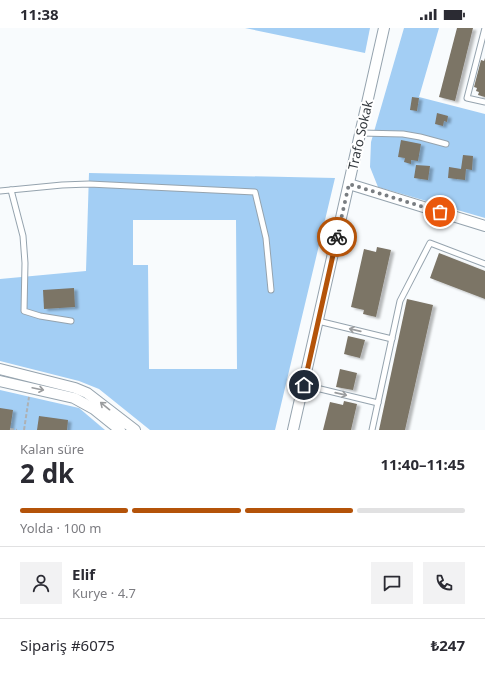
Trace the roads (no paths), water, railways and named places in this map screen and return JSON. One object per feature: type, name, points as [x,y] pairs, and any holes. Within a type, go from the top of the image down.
[{"type":"street","name":"Trafo Sokak","points":[[293,430],[384,28]]},
{"type":"street","points":[[349,184],[485,226]]},
{"type":"street","points":[[0,369],[75,388],[87,393],[135,430]]},
{"type":"street","points":[[0,381],[62,395],[82,402],[120,430]]},
{"type":"lane","points":[[485,28],[483,45],[467,98],[485,102]]},
{"type":"lane","points":[[361,133],[403,134],[446,144]]},
{"type":"lane","points":[[0,191],[89,184],[255,192],[266,238],[271,290]]},
{"type":"lane","points":[[11,190],[23,236],[25,263],[24,311],[40,316],[71,321]]},
{"type":"lane","points":[[372,430],[400,301],[430,243],[485,264]]},
{"type":"lane","points":[[318,321],[392,339]]},
{"type":"lane","points":[[304,385],[378,403]]}]
